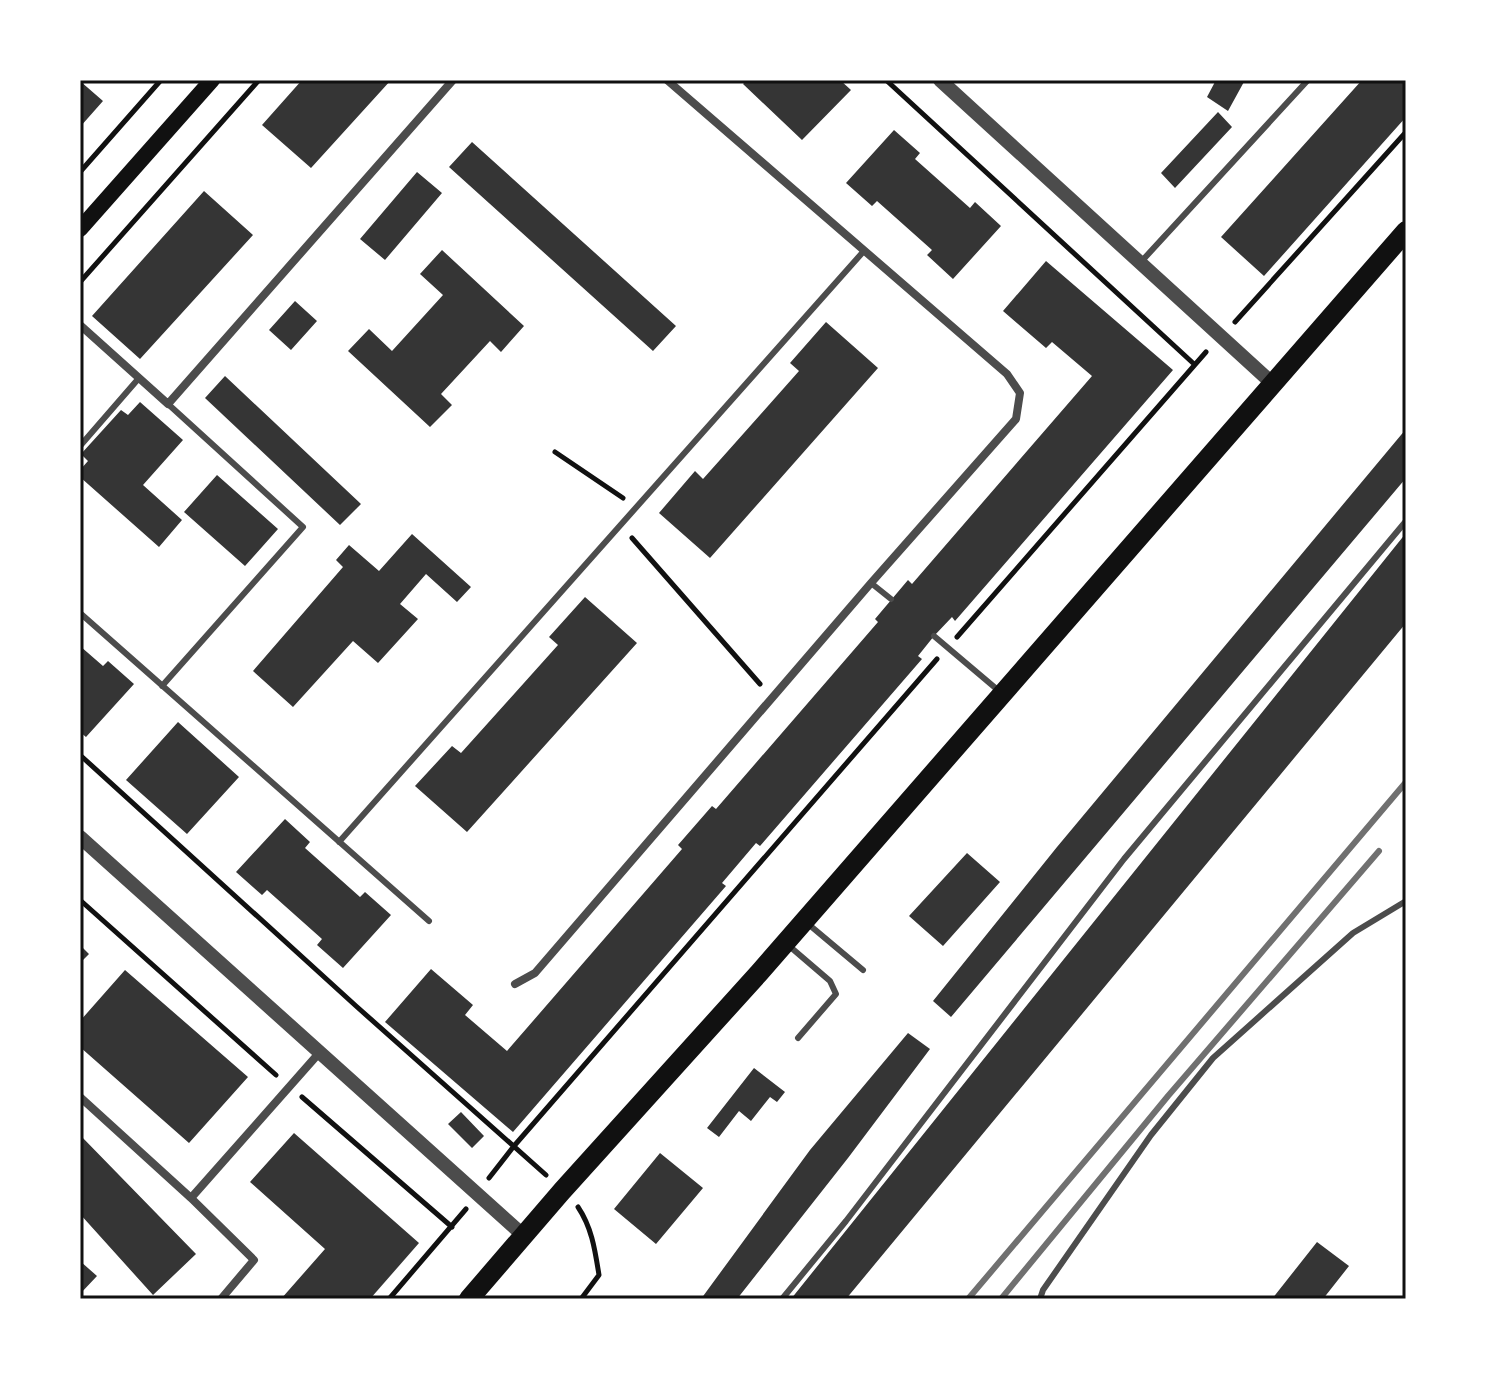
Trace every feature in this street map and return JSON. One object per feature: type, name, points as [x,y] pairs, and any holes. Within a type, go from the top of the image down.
[{"type":"main road","points":[[80,229],[212,80]]},
{"type":"main road","points":[[469,1299],[785,943],[1406,231]]},
{"type":"street","points":[[80,325],[168,404],[453,80]]},
{"type":"street","points":[[515,984],[535,973],[1016,419],[1020,393],[1007,374],[667,80]]},
{"type":"street","points":[[940,80],[1273,384]]},
{"type":"street","points":[[80,837],[524,1236]]},
{"type":"street","points":[[191,1198],[320,1052]]},
{"type":"street","points":[[80,1097],[254,1260],[221,1299]]},
{"type":"lane","points":[[1140,263],[1308,80]]},
{"type":"lane","points":[[339,842],[863,252]]},
{"type":"lane","points":[[80,446],[139,378]]},
{"type":"lane","points":[[162,686],[303,527],[168,404]]},
{"type":"lane","points":[[782,1299],[846,1221],[1124,859],[1406,521]]},
{"type":"lane","points":[[871,583],[891,599]]},
{"type":"lane","points":[[80,613],[429,921]]},
{"type":"lane","points":[[934,636],[1001,693]]},
{"type":"lane","points":[[1040,1299],[1043,1290],[1151,1135],[1213,1058],[1353,933],[1406,901]]},
{"type":"lane","points":[[804,920],[863,970]]},
{"type":"lane","points":[[785,943],[830,981],[836,994],[798,1038]]},
{"type":"path","points":[[80,172],[161,80]]},
{"type":"path","points":[[80,282],[259,80]]},
{"type":"path","points":[[886,80],[1194,364]]},
{"type":"path","points":[[389,1299],[452,1227],[514,1146],[1194,364],[1406,132]]},
{"type":"path","points":[[555,452],[637,507]]},
{"type":"path","points":[[621,525],[772,698]]},
{"type":"path","points":[[80,755],[578,1207],[592,1236],[599,1275],[581,1299]]},
{"type":"path","points":[[80,900],[452,1227]]},
{"type":"building","points":[[302,80],[391,80],[311,168],[262,125]]},
{"type":"building","points":[[747,80],[840,80],[851,90],[802,140],[743,84]]},
{"type":"building","points":[[1216,80],[1245,80],[1228,111],[1207,97]]},
{"type":"building","points":[[1362,80],[1406,80],[1406,117],[1264,276],[1221,237]]},
{"type":"building","points":[[80,81],[103,101],[80,127]]},
{"type":"building","points":[[1218,112],[1232,127],[1175,188],[1161,173]]},
{"type":"building","points":[[894,130],[920,153],[915,159],[970,208],[975,202],[1001,226],[953,279],[927,255],[932,250],[877,201],[872,206],[846,183]]},
{"type":"building","points":[[472,142],[676,326],[653,351],[449,167]]},
{"type":"building","points":[[417,172],[442,193],[385,260],[360,239]]},
{"type":"building","points":[[204,191],[253,235],[140,359],[92,316]]},
{"type":"building","points":[[442,250],[524,326],[501,352],[490,341],[441,394],[452,405],[430,427],[348,351],[369,329],[392,351],[443,295],[420,274]]},
{"type":"building","points":[[1046,261],[1173,370],[955,621],[952,617],[934,636],[918,656],[922,659],[760,846],[756,843],[722,883],[726,886],[513,1132],[385,1022],[431,969],[473,1005],[465,1015],[507,1051],[682,849],[678,845],[712,806],[716,809],[878,622],[875,619],[908,580],[912,584],[1092,376],[1052,342],[1046,348],[1003,311]]},
{"type":"building","points":[[295,301],[317,321],[291,350],[269,330]]},
{"type":"building","points":[[826,322],[878,368],[710,558],[659,513],[695,471],[703,479],[799,371],[790,363]]},
{"type":"building","points":[[225,376],[361,504],[340,525],[205,398]]},
{"type":"building","points":[[140,402],[183,440],[143,485],[182,520],[159,547],[80,477],[80,470],[88,461],[81,454],[121,410],[128,415]]},
{"type":"building","points":[[1406,429],[1406,478],[951,1017],[933,1001],[1057,847]]},
{"type":"building","points":[[217,475],[278,529],[245,566],[184,512]]},
{"type":"building","points":[[1406,533],[1406,623],[846,1299],[791,1299]]},
{"type":"building","points":[[412,534],[471,587],[457,602],[426,574],[400,604],[418,619],[378,663],[353,641],[293,707],[253,671],[343,567],[336,560],[349,545],[379,571]]},
{"type":"building","points":[[585,597],[637,643],[467,832],[415,786],[452,746],[461,753],[558,645],[549,637]]},
{"type":"building","points":[[80,646],[103,666],[108,661],[134,684],[86,737],[80,732]]},
{"type":"building","points":[[178,722],[239,777],[187,834],[126,780]]},
{"type":"building","points":[[285,819],[310,842],[305,848],[360,897],[365,892],[391,915],[343,968],[317,945],[322,939],[267,890],[262,895],[236,872]]},
{"type":"building","points":[[967,853],[1000,882],[943,946],[909,916]]},
{"type":"building","points":[[80,945],[89,954],[80,963]]},
{"type":"building","points":[[125,970],[248,1077],[189,1143],[80,1047],[80,1021]]},
{"type":"building","points":[[908,1033],[930,1049],[848,1158],[737,1299],[701,1299],[810,1150]]},
{"type":"building","points":[[754,1068],[785,1092],[777,1102],[770,1097],[751,1121],[739,1111],[719,1137],[707,1128]]},
{"type":"building","points":[[461,1112],[484,1136],[472,1148],[448,1124]]},
{"type":"building","points":[[294,1133],[419,1243],[370,1299],[281,1299],[325,1249],[250,1182]]},
{"type":"building","points":[[80,1135],[196,1254],[153,1295],[80,1214]]},
{"type":"building","points":[[660,1153],[703,1188],[656,1244],[614,1209]]},
{"type":"building","points":[[1317,1242],[1349,1266],[1323,1299],[1272,1299]]},
{"type":"building","points":[[80,1261],[97,1276],[80,1294]]},
{"type":"railway","points":[[968,1299],[1406,782]]},
{"type":"railway","points":[[1001,1299],[1168,1096],[1379,851]]}]
